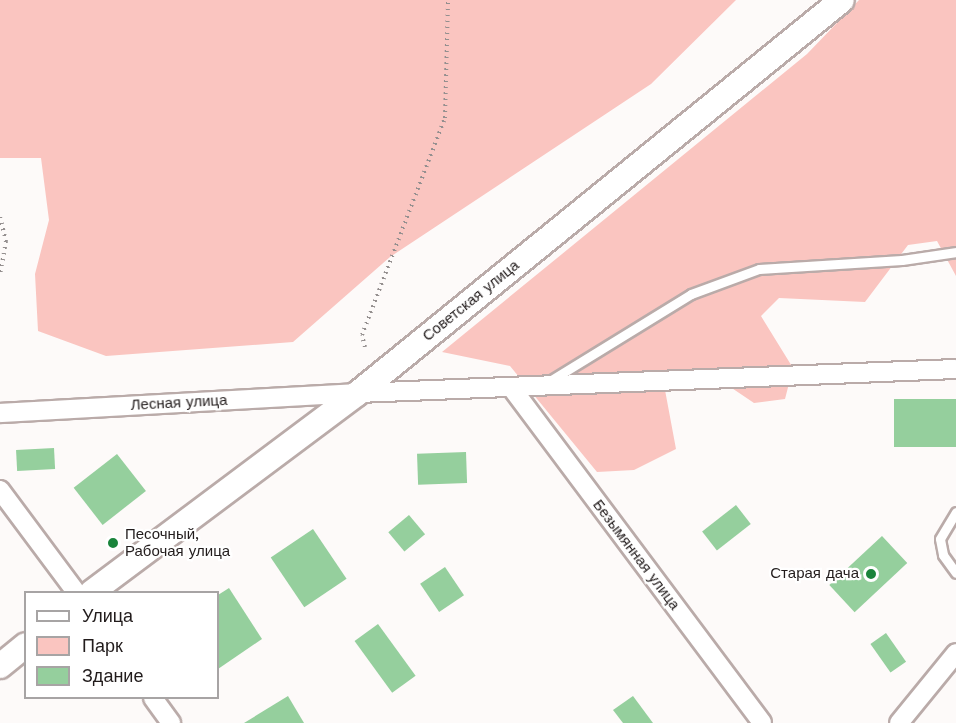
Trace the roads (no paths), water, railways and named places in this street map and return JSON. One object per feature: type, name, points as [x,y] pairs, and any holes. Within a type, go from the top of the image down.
[{"type":"main road","name":"Советская улица","points":[[93,591],[358,393],[842,0]]},
{"type":"main road","points":[[0,666],[24,647]]},
{"type":"street","name":"Лесная улица","points":[[0,413],[358,393],[956,369]]},
{"type":"street","name":"Безымянная улица","points":[[511,387],[762,723]]},
{"type":"street","points":[[0,490],[75,591]]},
{"type":"street","points":[[900,723],[956,653]]},
{"type":"street","points":[[154,699],[171,723]]},
{"type":"lane","points":[[543,385],[691,294],[759,269],[902,260],[956,252]]},
{"type":"lane","points":[[956,512],[940,539],[943,555],[956,573]]},
{"type":"place","name":"Песочный, Рабочая улица","points":[[113,543]]},
{"type":"place","name":"Старая дача","points":[[871,574]]}]
